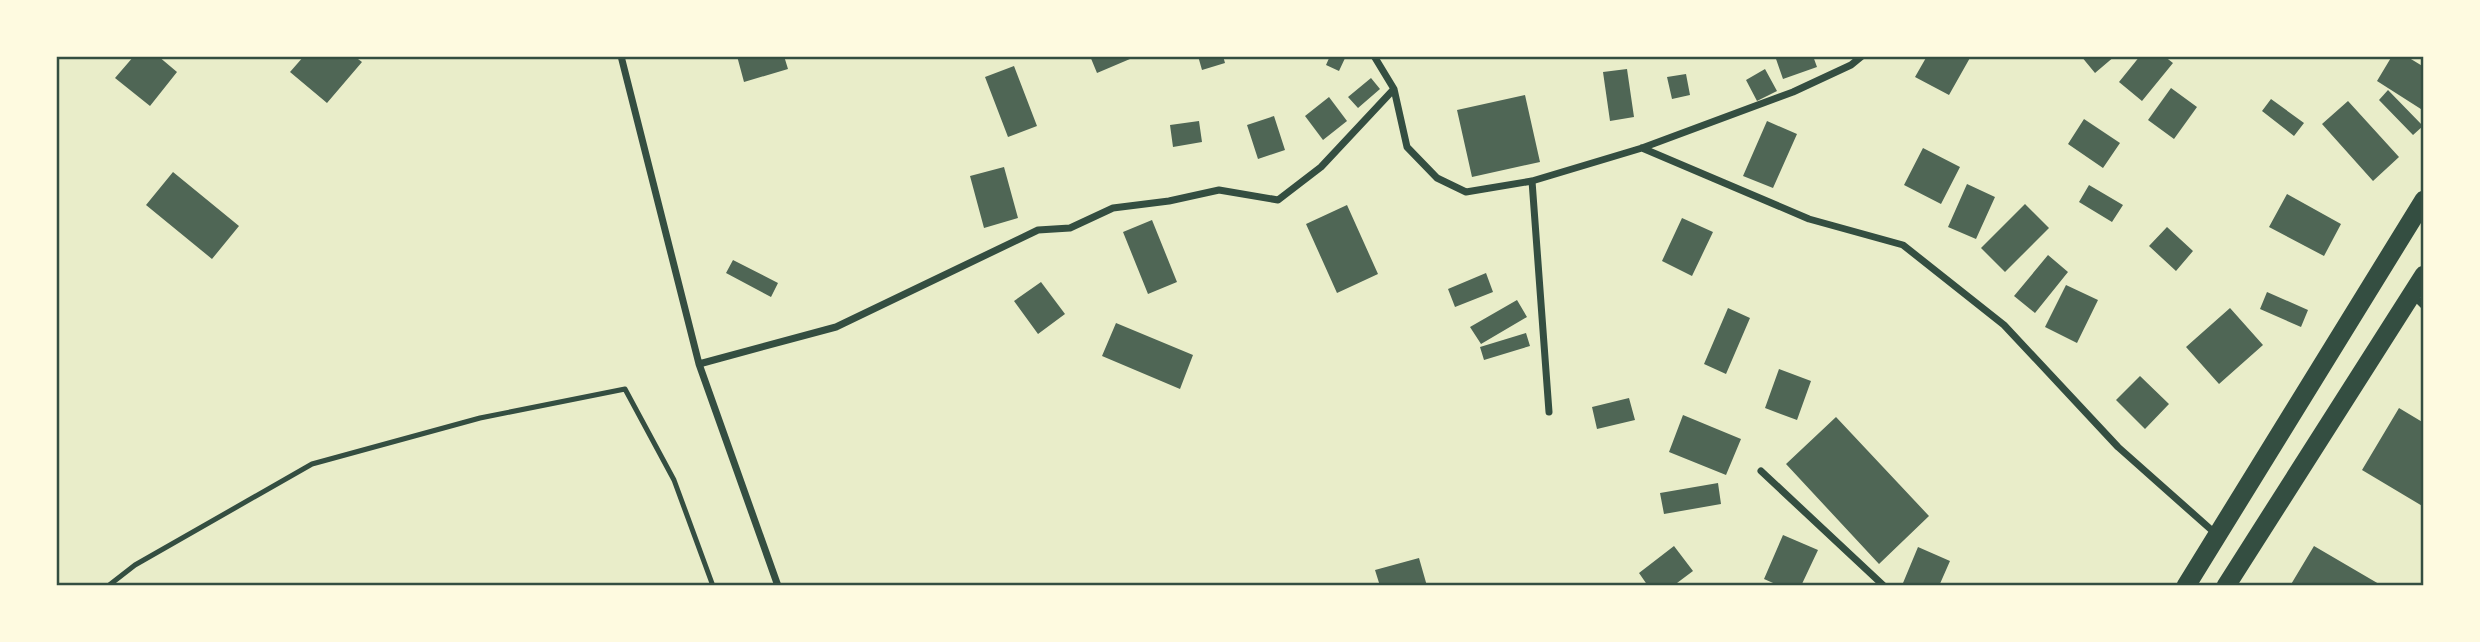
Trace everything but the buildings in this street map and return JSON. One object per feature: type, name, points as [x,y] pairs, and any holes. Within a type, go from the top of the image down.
[{"type":"highway","points":[[2186,586],[2424,201]]},
{"type":"highway","points":[[2226,586],[2418,300],[2424,275]]},
{"type":"street","points":[[621,56],[699,364],[778,586]]},
{"type":"street","points":[[1374,56],[1394,89],[1407,147],[1437,178],[1466,192],[1532,181],[1642,148],[1793,92],[1851,65],[1862,56]]},
{"type":"street","points":[[699,364],[836,327],[1038,230],[1070,228],[1113,208],[1169,201],[1219,190],[1278,200],[1321,167],[1394,89]]},
{"type":"street","points":[[1642,148],[1810,219],[1903,245],[2004,326],[2118,447],[2218,536]]},
{"type":"street","points":[[1532,181],[1549,412]]},
{"type":"street","points":[[1760,471],[1884,586]]},
{"type":"lane","points":[[108,586],[135,565],[312,464],[481,418],[625,389],[674,480],[713,586]]}]
